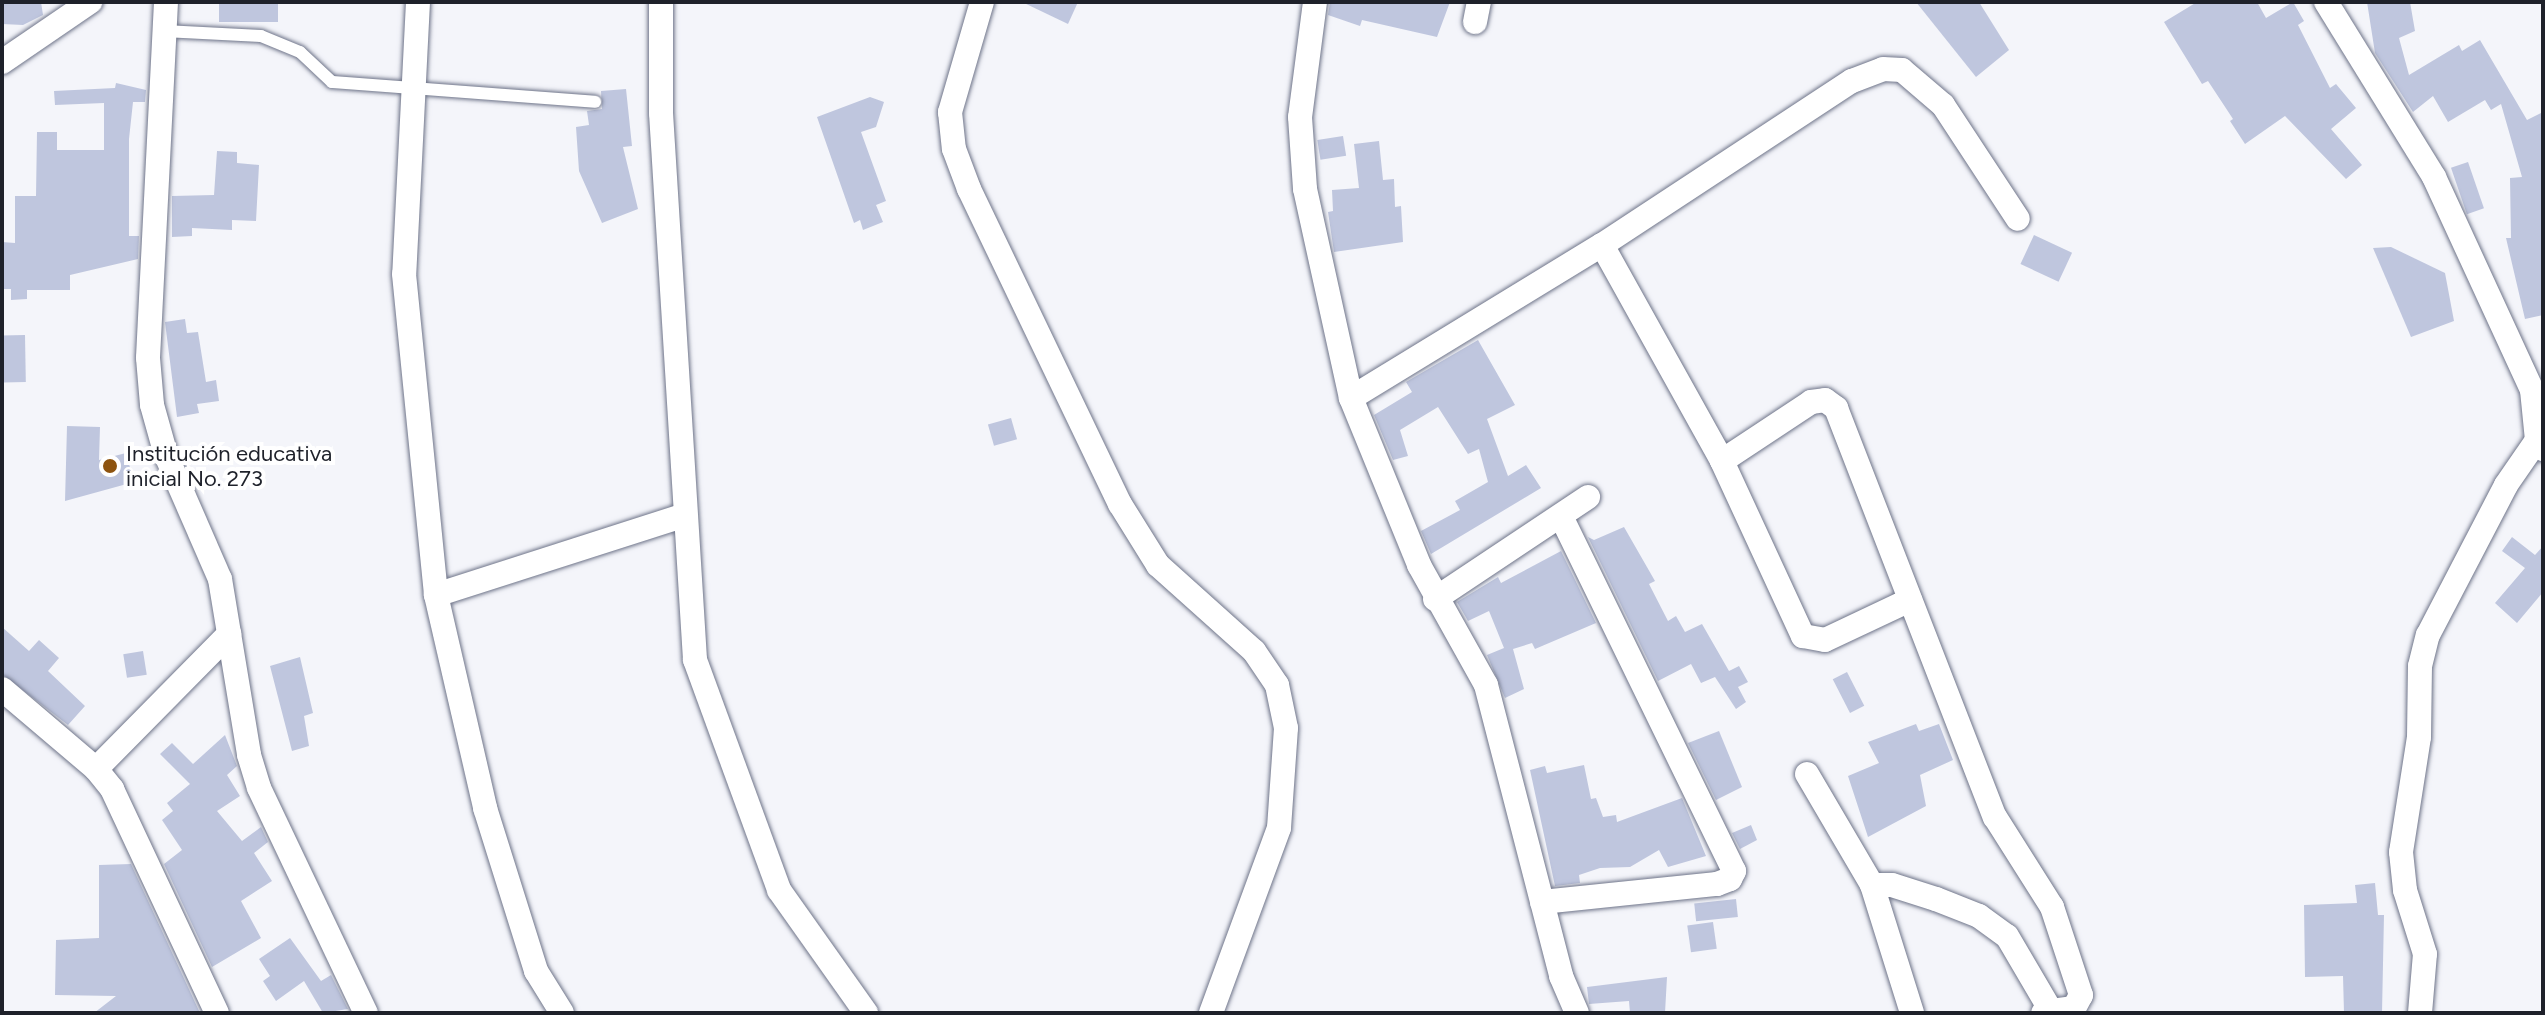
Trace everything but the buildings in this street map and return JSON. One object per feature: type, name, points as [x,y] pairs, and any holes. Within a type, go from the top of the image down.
[{"type":"street","points":[[2,62],[90,2]]},
{"type":"street","points":[[166,2],[148,358],[152,405],[166,455],[220,579],[259,788],[366,1013]]},
{"type":"street","points":[[418,2],[411,89],[404,274],[436,595],[485,808],[536,971],[562,1013]]},
{"type":"street","points":[[661,2],[661,113],[682,516],[695,660],[764,858],[779,890],[866,1013]]},
{"type":"street","points":[[982,2],[950,112],[954,149],[969,189],[1120,504],[1158,565],[1254,651],[1277,685],[1286,728],[1279,828],[1211,1013]]},
{"type":"street","points":[[1315,2],[1300,117],[1305,189],[1351,398],[1435,599],[1486,685],[1561,976],[1577,1013]]},
{"type":"street","points":[[2326,2],[2434,177],[2532,390],[2540,444],[2506,485],[2428,635],[2420,666],[2419,737],[2401,852],[2405,890],[2425,954],[2420,1013]]},
{"type":"street","points":[[1351,398],[1602,245],[1852,81],[1883,69],[1902,70],[1943,105],[2018,219]]},
{"type":"street","points":[[1602,245],[1722,461],[1803,636],[1825,640],[1910,600]]},
{"type":"street","points":[[1722,461],[1811,402],[1825,400],[1836,408],[1995,817],[2057,920],[2081,995],[2074,1008],[2047,1012],[2007,936],[1979,916],[1892,885],[1872,885]]},
{"type":"street","points":[[1435,599],[1588,497]]},
{"type":"street","points":[[436,595],[682,516]]},
{"type":"street","points":[[1542,902],[1717,884],[1730,879],[1734,871],[1561,516]]},
{"type":"street","points":[[96,769],[229,634]]},
{"type":"street","points":[[2,689],[96,769],[112,789],[217,1013]]},
{"type":"street","points":[[1807,774],[1872,885],[1912,1013]]},
{"type":"lane","points":[[164,31],[261,36],[300,52],[332,82],[595,102]]},
{"type":"place","name":"Institución educativa inicial No. 273","points":[[110,466]]}]
